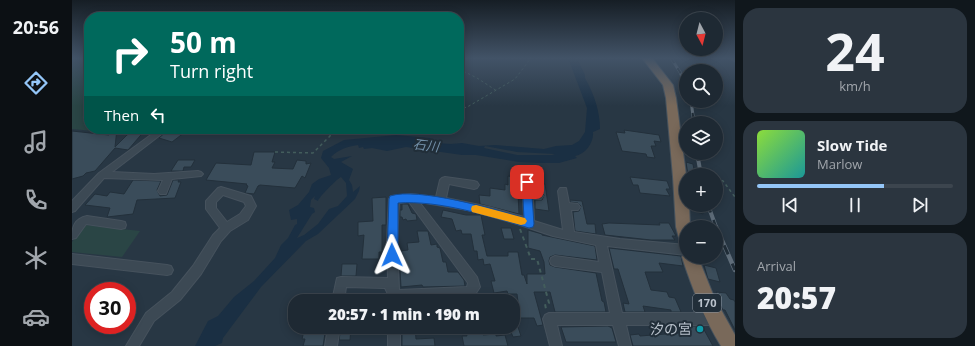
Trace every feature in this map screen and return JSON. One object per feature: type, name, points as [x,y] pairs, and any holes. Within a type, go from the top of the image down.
[{"type":"highway","points":[[660,74],[668,85],[671,98],[680,177],[683,220]]},
{"type":"highway","name":"170","points":[[692,264],[701,291],[714,319],[731,346]]},
{"type":"street","points":[[72,208],[102,175],[157,134]]},
{"type":"street","points":[[102,175],[169,176],[198,174]]},
{"type":"street","points":[[163,191],[169,176]]},
{"type":"street","points":[[440,202],[445,180],[468,186]]},
{"type":"street","points":[[527,182],[529,224]]},
{"type":"street","points":[[563,191],[569,235]]},
{"type":"street","points":[[527,195],[538,196]]},
{"type":"street","points":[[411,198],[473,281],[474,287],[470,292],[436,294]]},
{"type":"street","points":[[394,294],[392,242],[394,199],[411,198],[440,202],[496,214],[553,232],[569,235],[679,249]]},
{"type":"street","points":[[565,206],[575,207]]},
{"type":"street","points":[[72,235],[83,221],[87,220],[121,225]]},
{"type":"street","points":[[132,346],[150,317],[176,296],[197,270],[217,238],[226,228]]},
{"type":"street","points":[[600,240],[625,346]]},
{"type":"street","points":[[72,259],[167,270]]},
{"type":"street","points":[[555,261],[607,268]]},
{"type":"street","points":[[339,294],[341,282],[388,284],[392,294]]},
{"type":"street","points":[[556,346],[549,319],[714,319]]},
{"type":"street","points":[[331,346],[333,334]]},
{"type":"street","points":[[394,334],[394,346]]},
{"type":"path","points":[[469,74],[497,91]]},
{"type":"path","points":[[464,108],[497,91],[515,79],[518,74]]},
{"type":"path","points":[[275,152],[313,153],[327,140],[331,134]]},
{"type":"path","points":[[723,181],[735,197]]},
{"type":"path","points":[[518,220],[531,259],[536,259],[548,303],[545,304],[549,319]]},
{"type":"green space","points":[[72,74],[84,74],[84,130],[72,129]]},
{"type":"green space","points":[[85,225],[140,231],[122,257],[72,252],[72,242]]},
{"type":"water","name":"石川","points":[[574,74],[585,74],[596,103],[600,122],[600,129],[593,132],[591,143],[583,153],[575,156],[577,158],[559,163],[539,163],[519,162],[476,155],[462,155],[406,147],[387,151],[372,148],[364,149],[363,147],[359,148],[358,145],[340,150],[331,157],[334,159],[352,156],[341,162],[353,169],[349,180],[352,185],[353,192],[360,186],[355,199],[318,234],[306,241],[261,287],[223,338],[222,343],[215,346],[195,346],[208,321],[218,316],[234,297],[254,281],[275,258],[281,245],[288,238],[297,224],[297,219],[291,220],[289,210],[298,205],[309,192],[312,184],[319,179],[331,175],[329,168],[321,158],[323,151],[344,140],[396,135],[430,138],[437,143],[462,143],[479,146],[495,145],[544,149],[556,146],[572,145],[579,141],[585,132],[587,108]],"holes":[[[485,146],[517,152],[555,154],[517,155],[484,148]],[[341,177],[346,183],[347,196],[338,206],[329,209],[318,224],[304,235],[297,238],[312,214],[315,212],[314,208],[310,207],[311,200],[315,196],[314,199],[318,201],[328,188]]]},
{"type":"building","points":[[624,130],[659,135],[661,142],[654,141],[656,146],[651,146],[655,158],[647,157],[646,154],[622,151],[616,132],[625,133]]},
{"type":"building","points":[[72,131],[84,132],[84,134],[116,134],[115,147],[129,134],[142,134],[128,150],[115,148],[95,171],[72,179]]},
{"type":"building","points":[[163,134],[182,134],[172,142],[159,138]]},
{"type":"building","points":[[254,152],[275,152],[272,162],[275,162],[272,168],[293,169],[297,160],[306,161],[306,164],[311,163],[305,178],[302,176],[295,188],[260,185],[254,194],[245,193],[248,186],[246,185],[247,184],[206,180],[216,163],[251,165]]},
{"type":"building","points":[[178,160],[195,160],[191,167],[184,167],[183,171],[171,171]]},
{"type":"building","points":[[686,162],[693,164],[694,168],[687,168]]},
{"type":"building","points":[[508,176],[521,178],[521,186],[519,186],[518,193],[519,214],[480,204],[479,195],[490,196],[490,188],[505,190],[505,184],[508,185]]},
{"type":"building","points":[[630,177],[667,181],[670,189],[666,189],[670,196],[640,193],[638,185],[633,185]]},
{"type":"building","points":[[133,180],[161,181],[157,190],[160,196],[167,195],[173,180],[179,180],[178,182],[181,182],[175,198],[137,200],[133,214],[107,217],[110,208],[85,205],[95,194],[107,196],[110,192],[124,194]]},
{"type":"building","points":[[532,182],[545,184],[549,211],[535,209],[535,200],[542,200],[544,195],[541,192],[533,191]]},
{"type":"building","points":[[386,197],[386,225],[382,225],[382,252],[379,252],[379,259],[362,259],[364,235],[358,236],[358,222],[373,221],[372,198]]},
{"type":"building","points":[[570,200],[582,201],[587,224],[595,224],[596,234],[575,231],[573,212],[579,211],[581,206],[578,203],[570,202]]},
{"type":"building","points":[[402,204],[408,204],[412,213],[416,214],[417,220],[407,221],[406,219],[403,220],[402,217],[400,217]]},
{"type":"building","points":[[443,210],[466,215],[481,215],[485,235],[482,235],[487,256],[508,256],[508,252],[518,252],[522,275],[524,275],[527,284],[527,274],[545,274],[544,262],[540,251],[528,248],[528,230],[542,235],[595,246],[597,260],[555,255],[550,257],[549,261],[550,265],[555,267],[596,273],[606,312],[555,312],[550,292],[534,292],[543,325],[537,326],[534,318],[520,318],[520,294],[508,294],[507,291],[494,293],[491,281],[495,281],[490,264],[484,265],[483,259],[478,260],[477,251],[474,251],[471,234],[462,234],[461,230],[456,231],[452,219],[441,217]]},
{"type":"building","points":[[659,223],[669,223],[676,236],[672,236],[675,240],[651,240],[605,235],[602,224],[660,225]]},
{"type":"building","points":[[501,228],[511,228],[514,239],[504,239]]},
{"type":"building","points":[[417,231],[428,231],[431,245],[437,244],[437,247],[440,248],[443,262],[446,262],[448,272],[458,272],[464,280],[465,286],[423,287],[422,285],[401,287],[400,270],[402,270],[400,251],[408,250],[407,243],[419,242]]},
{"type":"building","points":[[609,248],[679,256],[679,264],[683,264],[683,266],[659,263],[663,272],[645,272],[651,290],[667,292],[669,297],[675,298],[681,312],[671,312],[671,310],[643,306],[645,312],[625,312],[623,303],[629,304],[618,269],[614,269]]},
{"type":"building","points":[[342,264],[357,264],[356,276],[341,276]]},
{"type":"building","points":[[704,265],[716,268],[720,282],[708,279]]},
{"type":"building","points":[[716,292],[726,293],[730,299],[734,300],[735,302],[735,330],[725,310],[723,310],[717,299],[720,299]]},
{"type":"building","points":[[608,326],[612,328],[616,342],[566,342],[561,327]]},
{"type":"building","points":[[688,326],[702,326],[713,346],[633,346],[630,335],[639,334],[640,336],[691,332]]},
{"type":"building","points":[[520,333],[521,336],[513,337],[512,334]]},
{"type":"building","points":[[303,334],[325,334],[323,346],[303,346],[305,339],[302,339]]},
{"type":"building","points":[[340,334],[350,334],[350,340],[339,340]]},
{"type":"building","points":[[402,334],[416,334],[416,339],[434,338],[435,346],[402,346]]},
{"type":"building","points":[[467,334],[496,334],[496,336],[505,335],[508,346],[464,346],[462,336],[467,336]]},
{"type":"railway","points":[[692,108],[693,116]]},
{"type":"railway","points":[[698,160],[700,168]]},
{"type":"railway","points":[[711,212],[735,270]]},
{"type":"slow traffic","points":[[476,209],[521,221]]},
{"type":"place","name":"汐の宮","points":[[700,329]]},
{"type":"route","points":[[392,255],[394,199],[414,198],[453,204],[496,214],[529,224],[527,182]]}]
